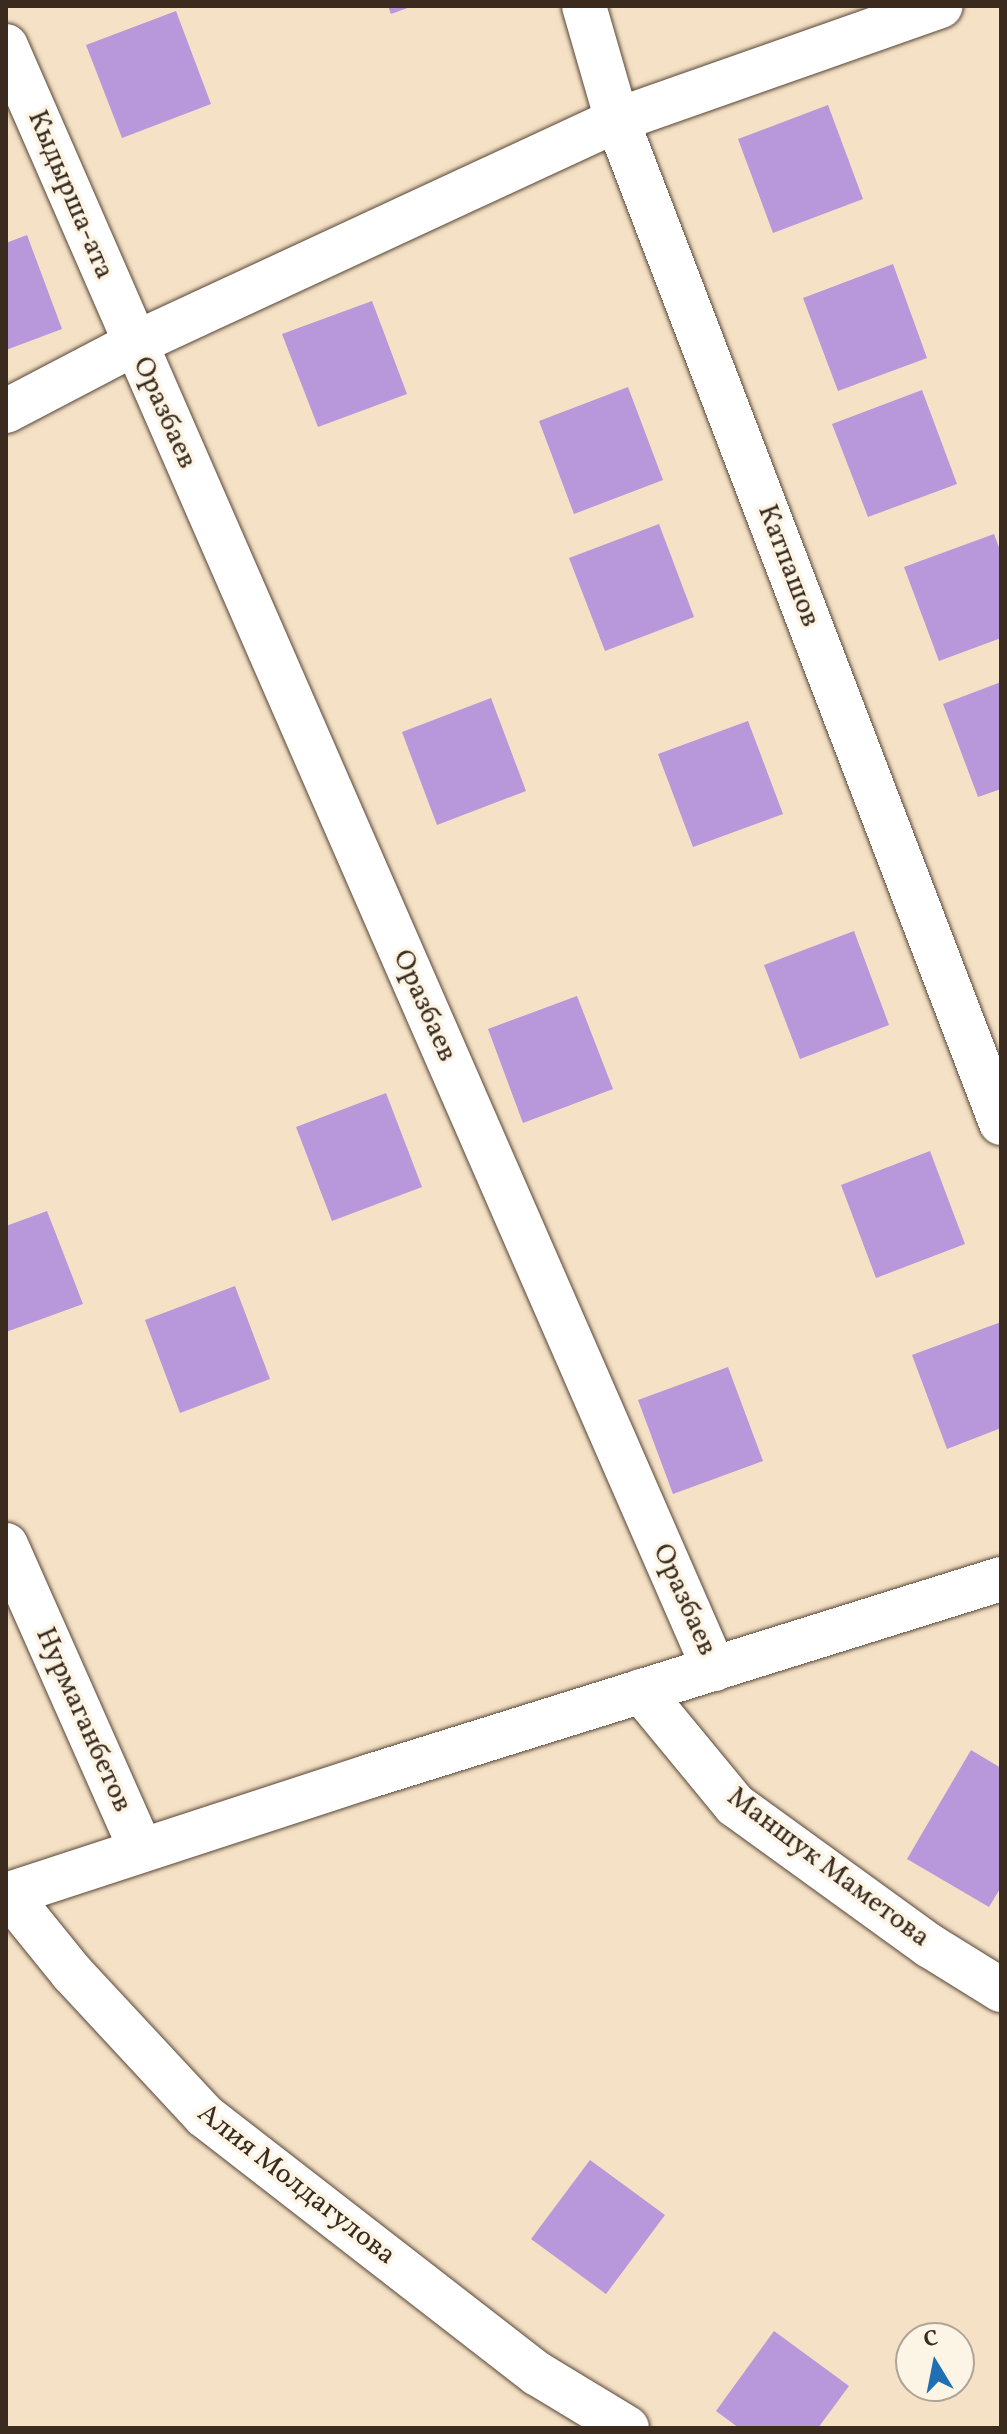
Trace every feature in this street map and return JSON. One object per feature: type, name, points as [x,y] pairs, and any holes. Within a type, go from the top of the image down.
[{"type":"street","name":"Катпашов","points":[[584,6],[617,120],[1001,1123]]},
{"type":"street","points":[[6,411],[134,344],[617,120],[941,6]]},
{"type":"street","name":"Кыдырша-ата","points":[[6,46],[134,344]]},
{"type":"street","name":"Оразбаев","points":[[134,344],[714,1669]]},
{"type":"street","name":"Нурмаганбетов","points":[[6,1545],[141,1850]]},
{"type":"street","points":[[7,1895],[1001,1579]]},
{"type":"street","name":"Маншук Маметова","points":[[641,1691],[735,1805],[930,1946],[1001,1990]]},
{"type":"street","name":"Алия Молдагулова","points":[[7,1895],[72,1973],[205,2116],[538,2374],[627,2428]]},
{"type":"building","points":[[388,6],[413,6],[391,14]]},
{"type":"building","points":[[176,11],[211,104],[122,138],[86,45]]},
{"type":"building","points":[[828,105],[863,199],[773,233],[738,139]]},
{"type":"building","points":[[27,235],[62,329],[6,350],[6,243]]},
{"type":"building","points":[[893,264],[927,358],[838,391],[803,298]]},
{"type":"building","points":[[372,301],[407,394],[318,427],[282,334]]},
{"type":"building","points":[[628,387],[663,480],[574,514],[539,421]]},
{"type":"building","points":[[922,390],[957,484],[868,517],[832,424]]},
{"type":"building","points":[[659,524],[694,617],[605,651],[569,558]]},
{"type":"building","points":[[994,534],[1001,553],[1001,638],[939,661],[904,567]]},
{"type":"building","points":[[1001,682],[1001,789],[978,797],[943,704]]},
{"type":"building","points":[[491,698],[526,791],[437,825],[402,732]]},
{"type":"building","points":[[748,721],[783,814],[693,847],[658,754]]},
{"type":"building","points":[[854,931],[889,1025],[800,1059],[764,965]]},
{"type":"building","points":[[577,996],[613,1089],[523,1123],[488,1029]]},
{"type":"building","points":[[386,1093],[422,1187],[332,1221],[296,1127]]},
{"type":"building","points":[[930,1151],[965,1244],[876,1278],[841,1185]]},
{"type":"building","points":[[47,1211],[83,1304],[6,1332],[6,1226]]},
{"type":"building","points":[[235,1286],[270,1379],[180,1413],[145,1320]]},
{"type":"building","points":[[1001,1322],[1001,1428],[947,1449],[912,1355]]},
{"type":"building","points":[[728,1367],[763,1461],[673,1494],[638,1400]]},
{"type":"building","points":[[971,1750],[1001,1768],[1001,1887],[989,1907],[907,1859]]},
{"type":"building","points":[[590,2160],[665,2215],[606,2294],[531,2239]]},
{"type":"building","points":[[774,2331],[849,2386],[818,2428],[739,2428],[716,2411]]}]
